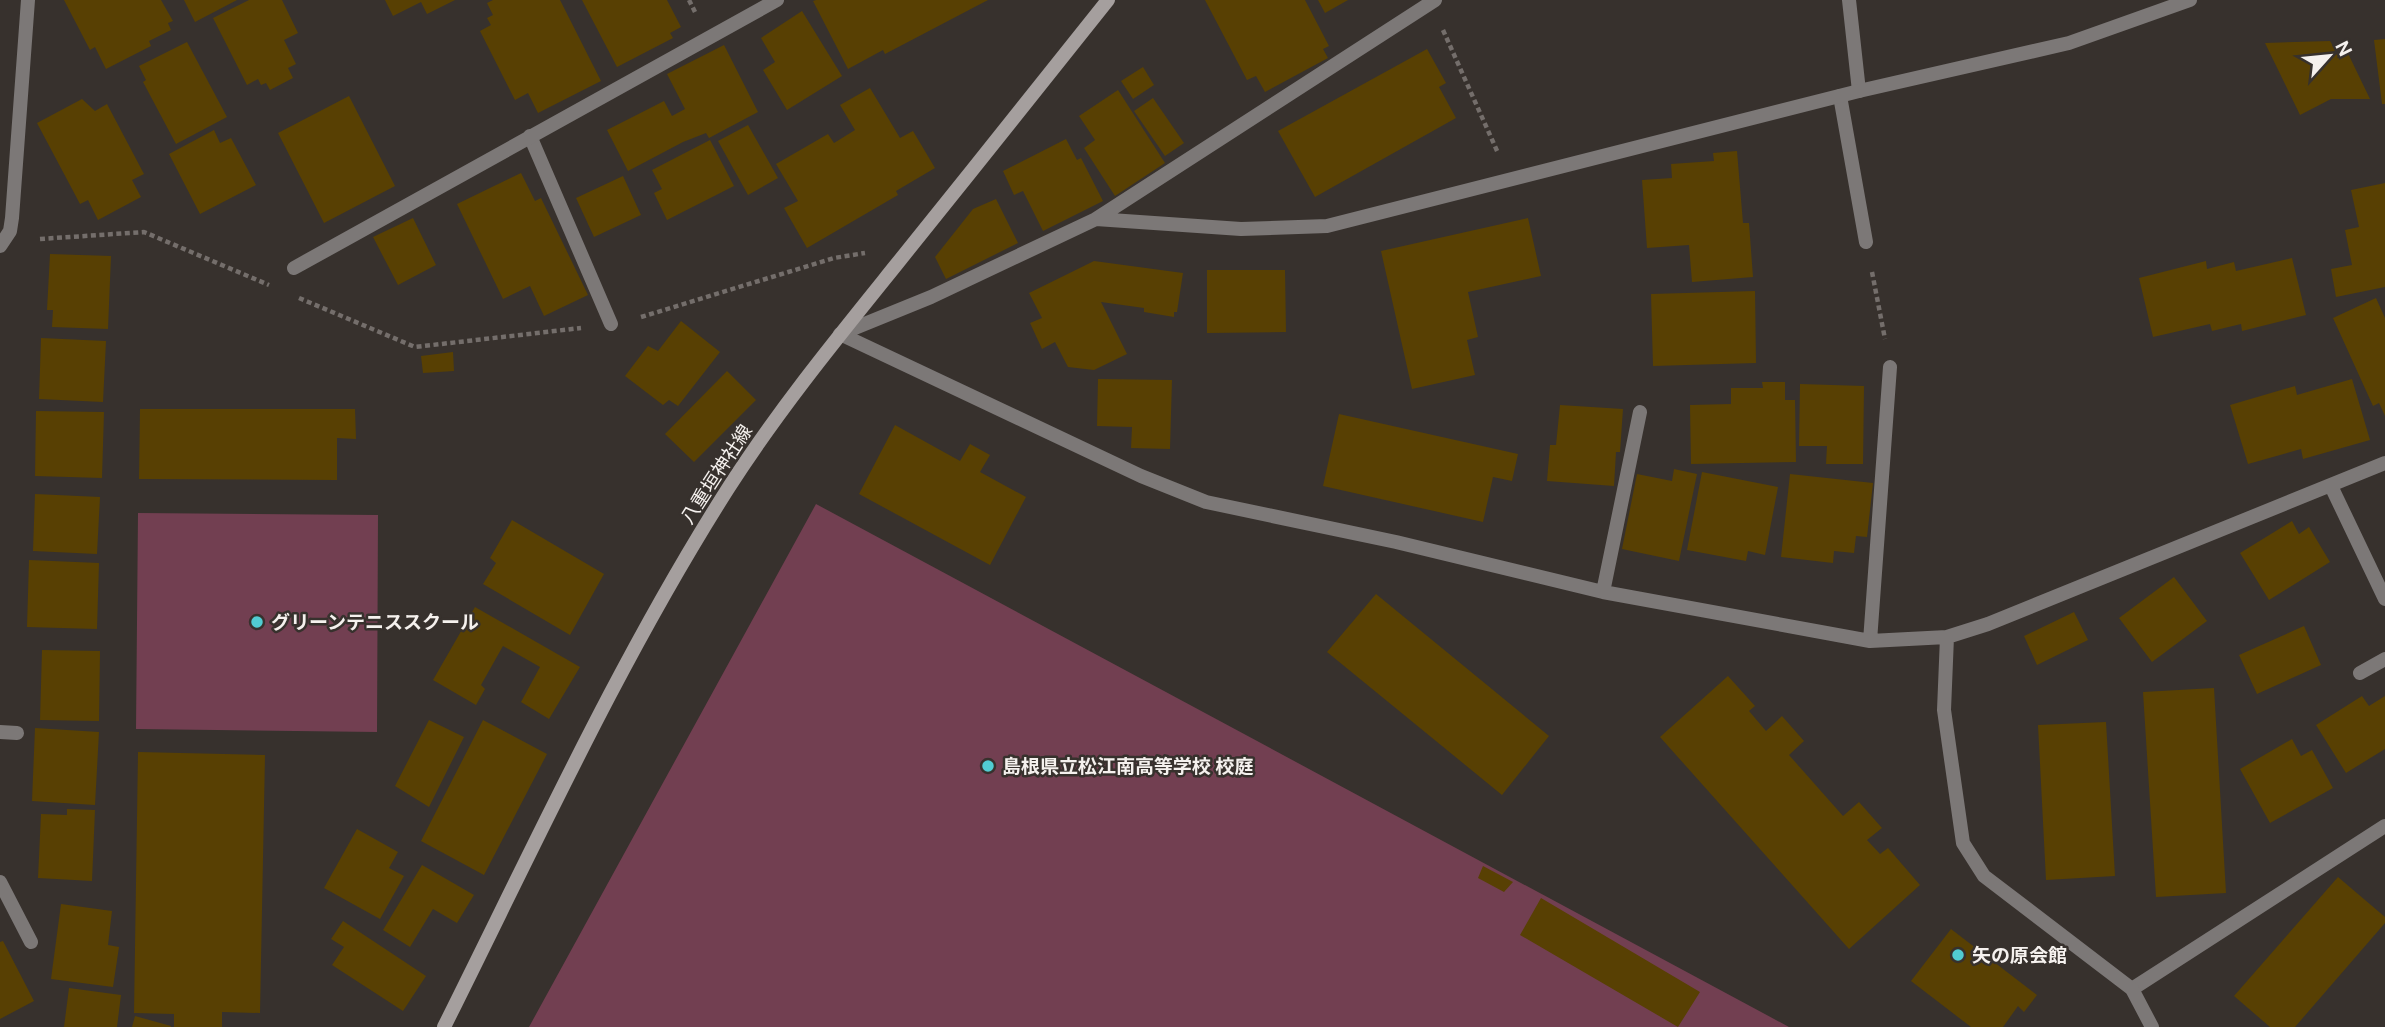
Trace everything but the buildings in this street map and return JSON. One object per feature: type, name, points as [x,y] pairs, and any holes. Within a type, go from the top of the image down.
[{"type":"main road","name":"八重垣神社線","points":[[444,1027],[565,784],[682,564],[781,411],[1108,0]]},
{"type":"street","points":[[3,242],[12,218],[28,0]]},
{"type":"street","points":[[294,268],[777,0]]},
{"type":"street","points":[[1849,0],[1859,91]]},
{"type":"street","points":[[1096,219],[1241,229],[1327,226],[1859,91],[2069,43],[2190,0]]},
{"type":"street","points":[[840,334],[930,298],[1096,219],[1433,1]]},
{"type":"street","points":[[1840,96],[1866,242]]},
{"type":"street","points":[[530,136],[611,324]]},
{"type":"street","points":[[840,334],[1141,476],[1206,502],[1396,542],[1604,592],[1870,641],[1947,637],[2060,598],[2385,463]]},
{"type":"street","points":[[1870,641],[1890,367]]},
{"type":"street","points":[[1604,592],[1640,412]]},
{"type":"street","points":[[2332,486],[2385,599]]},
{"type":"street","points":[[1947,637],[1944,710],[1963,843],[1984,876],[2132,989],[2152,1027]]},
{"type":"street","points":[[2360,673],[2385,659]]},
{"type":"street","points":[[0,732],[17,733]]},
{"type":"street","points":[[2132,989],[2385,826]]},
{"type":"street","points":[[0,882],[31,942]]},
{"type":"path","points":[[1433,1],[1510,180]]},
{"type":"path","points":[[3,242],[144,232],[272,287]]},
{"type":"path","points":[[1866,242],[1890,367]]},
{"type":"path","points":[[297,298],[415,347],[611,324],[844,256],[879,252],[895,266]]},
{"type":"shaded area","name":"島根県立松江南高等学校 校庭","points":[[816,504],[1789,1027],[529,1027]]},
{"type":"shaded area","name":"グリーンテニススクール","points":[[138,513],[378,515],[377,732],[136,729]]},
{"type":"place","name":"グリーンテニススクール","points":[[257,622]]},
{"type":"place","name":"島根県立松江南高等学校 校庭","points":[[988,766]]},
{"type":"place","name":"矢の原会館","points":[[1958,955]]}]
